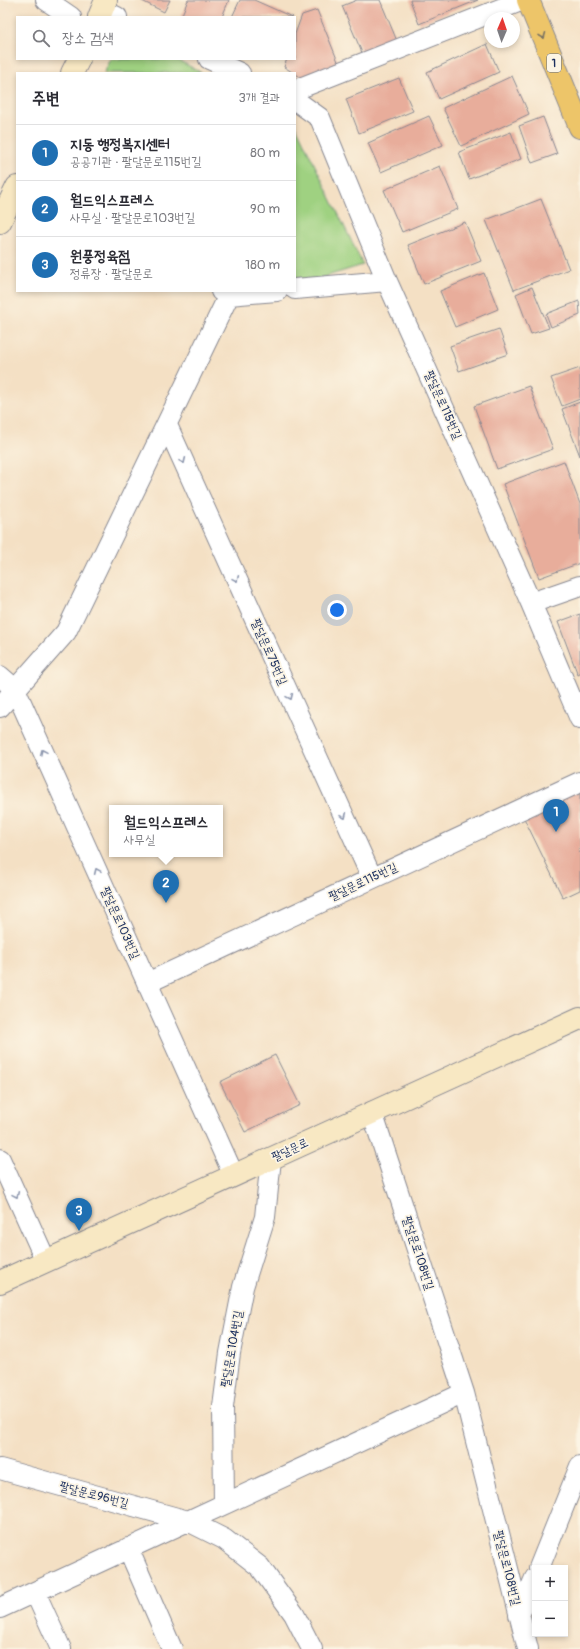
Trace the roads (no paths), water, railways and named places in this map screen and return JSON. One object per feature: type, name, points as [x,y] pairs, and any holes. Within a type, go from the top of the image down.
[{"type":"main road","name":"1","points":[[528,0],[580,127]]},
{"type":"street","points":[[46,0],[70,16]]},
{"type":"street","points":[[296,90],[523,0]]},
{"type":"street","points":[[72,72],[78,60]]},
{"type":"street","points":[[211,60],[238,72]]},
{"type":"street","name":"팔달문로115번길","points":[[296,101],[320,118],[387,281],[531,603],[580,719]]},
{"type":"street","points":[[0,222],[16,190]]},
{"type":"street","points":[[296,289],[387,281]]},
{"type":"street","points":[[0,707],[66,632],[167,425],[225,293],[251,292]]},
{"type":"street","name":"팔달문로75번길","points":[[167,425],[372,878]]},
{"type":"street","points":[[531,603],[580,586]]},
{"type":"street","name":"팔달문로103번길","points":[[0,676],[15,690],[234,1176]]},
{"type":"street","name":"팔달문로115번길","points":[[147,983],[580,782]]},
{"type":"street","name":"팔달문로","points":[[0,1282],[580,1018]]},
{"type":"street","name":"팔달문로108번길","points":[[372,1112],[464,1394],[528,1649]]},
{"type":"street","points":[[0,1159],[46,1261]]},
{"type":"street","name":"팔달문로104번길","points":[[224,1504],[223,1407],[230,1352],[243,1287],[265,1217],[271,1159]]},
{"type":"street","points":[[0,1608],[464,1394]]},
{"type":"street","points":[[540,1565],[580,1466]]},
{"type":"street","name":"팔달문로96번길","points":[[0,1469],[188,1521]]},
{"type":"street","points":[[188,1521],[224,1539],[260,1567],[294,1614],[312,1649]]},
{"type":"street","points":[[128,1548],[172,1649]]},
{"type":"street","points":[[519,1615],[532,1585]]},
{"type":"street","points":[[35,1592],[60,1649]]},
{"type":"place","name":"지동 행정복지센터","points":[[556,832]]},
{"type":"place","name":"월드익스프레스","points":[[166,903]]},
{"type":"place","name":"원풍정육점","points":[[79,1231]]}]
